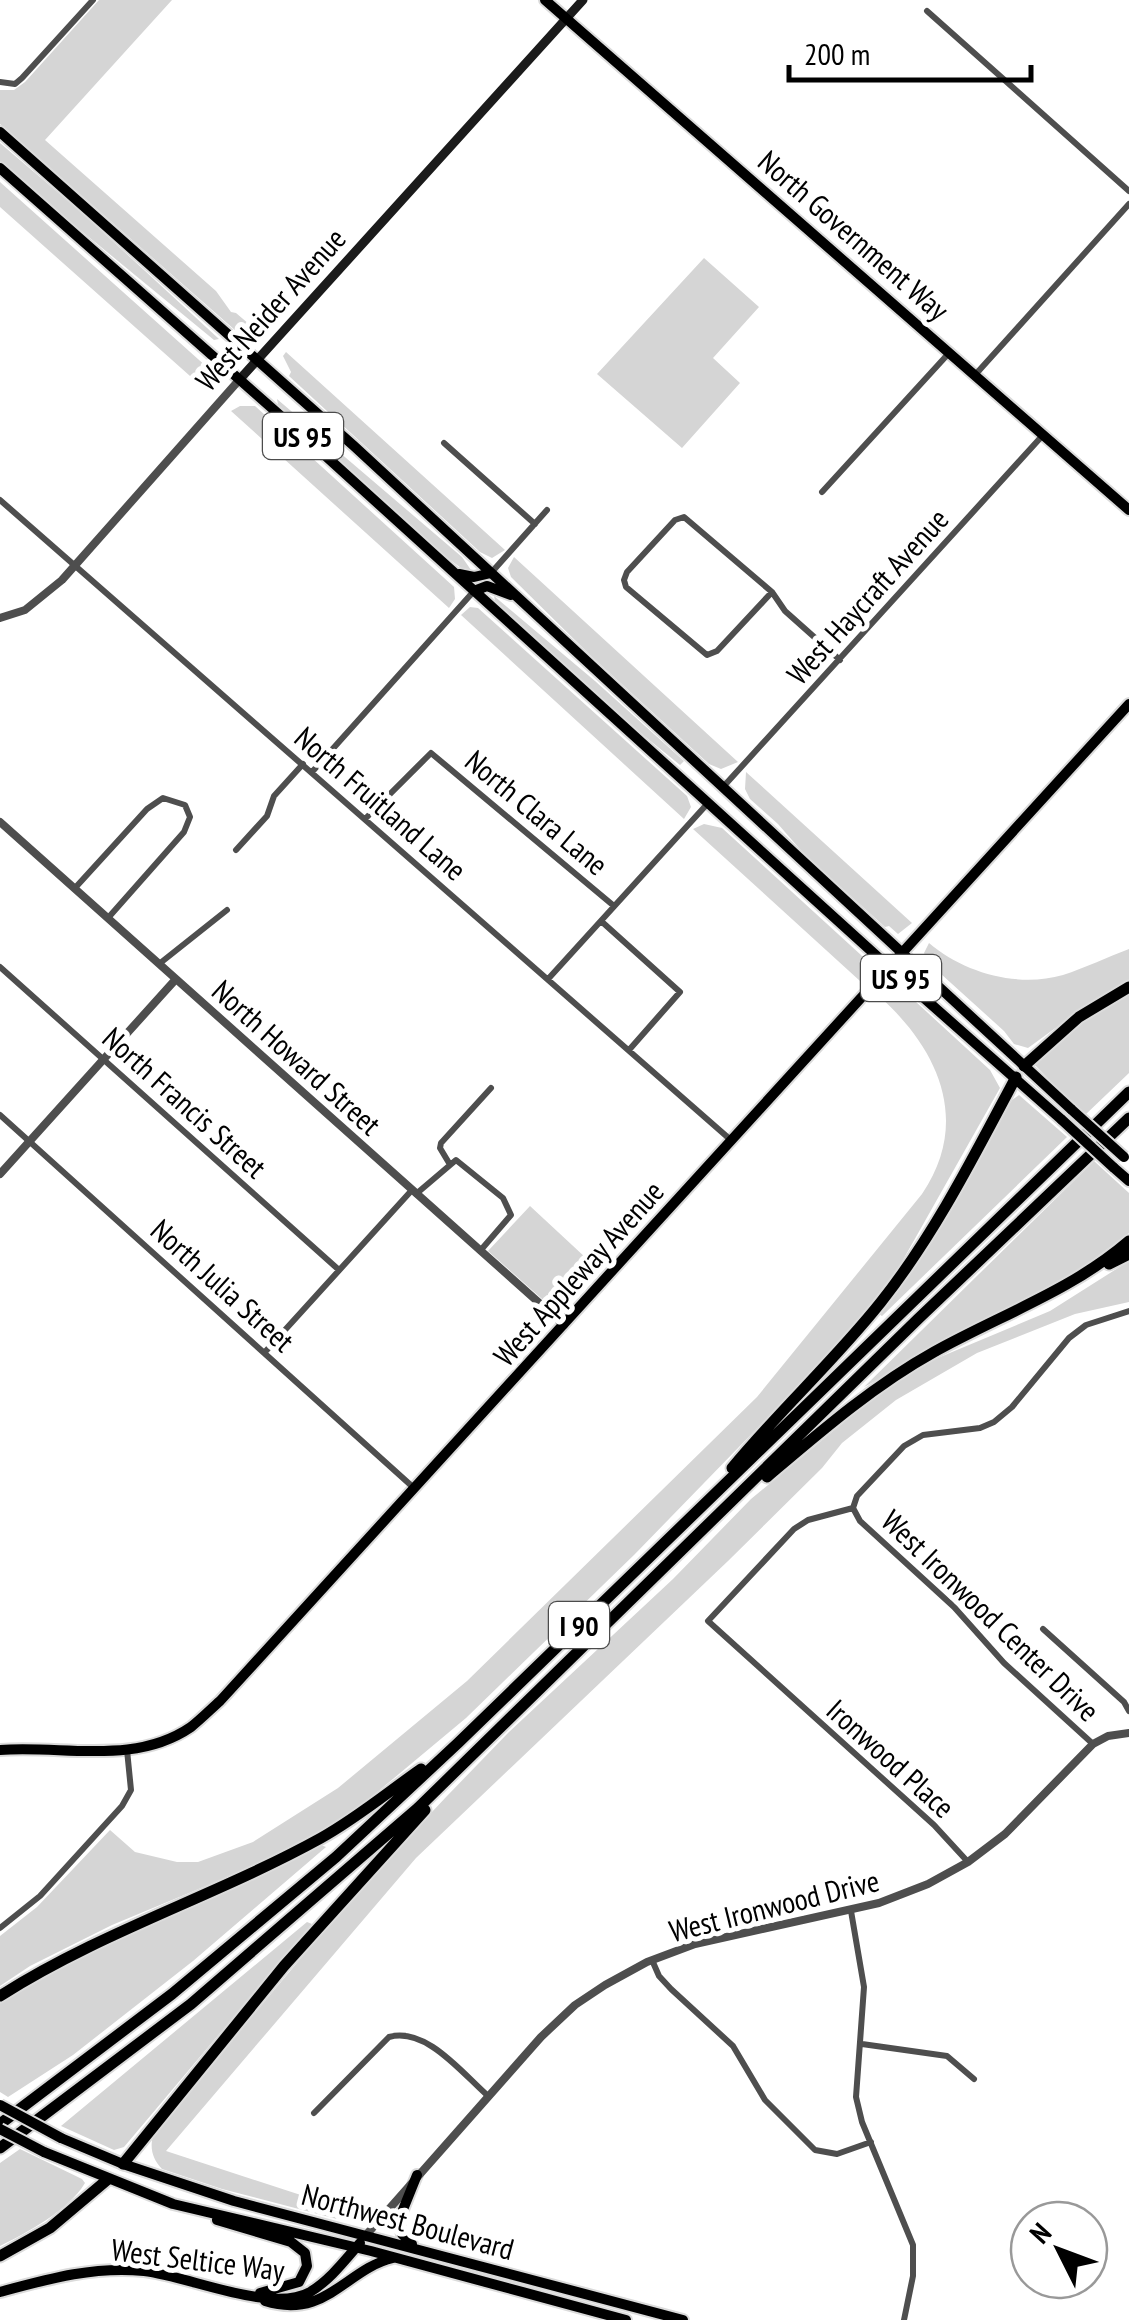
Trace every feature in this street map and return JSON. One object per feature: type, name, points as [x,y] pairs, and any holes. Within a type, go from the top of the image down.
[{"type":"highway","points":[[1024,1066],[1079,1017],[1129,987]]},
{"type":"highway","name":"I 90","points":[[693,1515],[882,1300],[942,1211],[1016,1077]]},
{"type":"highway","name":"I 90","points":[[0,2126],[269,1914],[458,1743],[1129,1092]]},
{"type":"highway","name":"I 90","points":[[0,2148],[220,1980],[311,1904],[476,1753],[1129,1118]]},
{"type":"highway","points":[[1082,1276],[1129,1241]]},
{"type":"highway","points":[[685,1549],[847,1410],[900,1372],[1129,1254]]},
{"type":"highway","points":[[0,1996],[73,1952],[319,1839],[373,1806],[458,1743]]},
{"type":"highway","name":"I 90","points":[[122,2164],[284,1966],[476,1753]]},
{"type":"highway","points":[[0,2256],[50,2228],[107,2180]]},
{"type":"main road","name":"North Government Way","points":[[545,0],[1129,510]]},
{"type":"main road","name":"West Neider Avenue","points":[[240,379],[583,0]]},
{"type":"main road","name":"US 95","points":[[0,132],[520,599],[1126,1160]]},
{"type":"main road","name":"US 95","points":[[0,168],[240,379],[1129,1181]]},
{"type":"main road","points":[[450,569],[464,577],[491,573]]},
{"type":"main road","points":[[474,591],[488,586],[520,599]]},
{"type":"main road","name":"West Appleway Avenue","points":[[0,1750],[147,1747],[184,1730],[220,1700],[1129,704]]},
{"type":"main road","points":[[680,776],[709,790],[723,787]]},
{"type":"main road","points":[[710,802],[728,801],[748,810]]},
{"type":"main road","points":[[1016,1077],[1024,1066]]},
{"type":"main road","name":"Northwest Boulevard","points":[[0,2105],[61,2138],[122,2164],[234,2201],[683,2320]]},
{"type":"main road","name":"Northwest Boulevard","points":[[0,2126],[44,2152],[174,2204],[356,2247],[626,2320]]},
{"type":"main road","points":[[107,2180],[122,2164]]},
{"type":"main road","points":[[417,2176],[398,2222],[402,2234],[417,2248]]},
{"type":"main road","points":[[174,2204],[291,2242],[302,2250],[308,2263],[299,2282],[251,2294]]},
{"type":"main road","name":"West Seltice Way","points":[[0,2292],[70,2273],[113,2270],[172,2276],[275,2298],[301,2296],[329,2278],[367,2234]]},
{"type":"main road","points":[[251,2294],[279,2307],[308,2305],[331,2298],[371,2267],[394,2258]]},
{"type":"street","points":[[0,82],[15,84],[22,78],[93,0]]},
{"type":"street","points":[[926,11],[1129,191]]},
{"type":"street","points":[[976,375],[1129,204]]},
{"type":"street","points":[[822,492],[950,352]]},
{"type":"street","name":"West Neider Avenue","points":[[0,618],[38,602],[240,379]]},
{"type":"street","name":"West Haycraft Avenue","points":[[723,787],[1044,434]]},
{"type":"street","points":[[444,443],[535,524]]},
{"type":"street","name":"North Fruitland Lane","points":[[0,500],[732,1141]]},
{"type":"street","points":[[491,573],[547,510]]},
{"type":"street","points":[[772,592],[717,651],[707,655],[626,588],[624,580],[675,520],[684,517],[772,592],[785,611],[840,660]]},
{"type":"street","points":[[312,772],[474,591]]},
{"type":"street","name":"North Clara Lane","points":[[365,819],[431,753],[614,906]]},
{"type":"street","points":[[236,850],[268,816],[274,796],[303,764]]},
{"type":"street","points":[[75,888],[146,809],[163,798],[185,805],[190,817],[184,832],[108,918]]},
{"type":"street","points":[[548,978],[710,802]]},
{"type":"street","name":"North Howard Street","points":[[0,822],[564,1326]]},
{"type":"street","points":[[159,964],[226,910]]},
{"type":"street","points":[[601,921],[680,992],[629,1050]]},
{"type":"street","name":"North Francis Street","points":[[0,967],[339,1270]]},
{"type":"street","points":[[0,1174],[176,979]]},
{"type":"street","points":[[449,1163],[441,1144],[492,1088]]},
{"type":"street","name":"North Julia Street","points":[[0,1115],[415,1489]]},
{"type":"street","points":[[265,1352],[414,1192],[456,1160],[510,1208],[506,1224],[480,1251]]},
{"type":"street","name":"West Ironwood Center Drive","points":[[1093,1744],[1005,1664],[968,1620],[860,1521],[853,1508],[857,1496],[904,1446],[923,1435],[980,1428],[994,1422],[1012,1407],[1069,1338],[1086,1325],[1129,1311]]},
{"type":"street","name":"Ironwood Place","points":[[853,1508],[808,1520],[794,1529],[708,1621],[934,1826],[968,1862]]},
{"type":"street","points":[[1044,1628],[1129,1711]]},
{"type":"street","name":"West Ironwood Drive","points":[[367,2234],[487,2095],[575,2006],[652,1960],[694,1944],[902,1896],[968,1862],[1005,1834],[1093,1744],[1129,1732]]},
{"type":"street","points":[[0,1928],[40,1896],[122,1806],[131,1790],[128,1750]]},
{"type":"street","points":[[850,1910],[864,1987],[856,2097],[912,2245],[913,2276],[904,2320]]},
{"type":"street","points":[[652,1960],[671,1989],[733,2046],[765,2100],[810,2145],[823,2153],[837,2154],[871,2142]]},
{"type":"street","points":[[314,2113],[389,2037],[400,2034],[427,2044],[487,2095]]},
{"type":"street","points":[[862,2044],[947,2056],[974,2079]]},
{"type":"shaded area","points":[[99,0],[172,0],[45,140],[216,291],[231,312],[256,330],[236,331],[0,124],[0,90],[14,90],[25,82]]},
{"type":"shaded area","points":[[0,143],[219,339],[214,340],[0,164]]},
{"type":"shaded area","points":[[0,182],[208,368],[212,380],[208,392],[0,207]]},
{"type":"shaded area","points":[[704,258],[759,307],[713,358],[740,383],[682,448],[597,374]]},
{"type":"shaded area","points":[[286,352],[505,550],[492,558],[480,552],[289,376],[291,372],[283,356]]},
{"type":"shaded area","points":[[277,399],[462,557],[471,570],[465,571],[425,541],[279,410]]},
{"type":"shaded area","points":[[240,406],[255,406],[454,587],[455,599],[449,608],[231,411]]},
{"type":"shaded area","points":[[514,557],[738,762],[721,769],[709,764],[511,577],[508,568]]},
{"type":"shaded area","points":[[494,596],[684,761],[680,765],[616,713],[496,605]]},
{"type":"shaded area","points":[[470,607],[478,608],[687,796],[691,807],[684,819],[461,615]]},
{"type":"shaded area","points":[[746,772],[912,923],[898,934],[885,927],[805,855],[750,799],[745,789]]},
{"type":"shaded area","points":[[704,824],[722,828],[861,955],[869,965],[860,981],[693,829]]},
{"type":"shaded area","points":[[929,943],[975,970],[1028,980],[1063,975],[1129,949],[1129,982],[1094,1000],[1028,1048],[1014,1044],[930,964],[924,953]]},
{"type":"shaded area","points":[[894,987],[903,990],[990,1070],[1000,1088],[899,1267],[841,1342],[635,1554],[466,1718],[345,1819],[254,1866],[112,1925],[30,1966],[0,1986],[0,1936],[37,1907],[110,1830],[135,1852],[177,1862],[198,1862],[253,1842],[338,1788],[467,1681],[757,1397],[922,1194],[937,1167],[946,1114],[942,1088],[918,1040],[880,997]]},
{"type":"shaded area","points":[[1129,992],[1129,1073],[1084,1116],[1034,1064],[1071,1029]]},
{"type":"shaded area","points":[[1019,1095],[1067,1137],[882,1316],[877,1313],[1012,1100]]},
{"type":"shaded area","points":[[1094,1161],[1129,1193],[1129,1233],[1056,1287],[864,1387]]},
{"type":"shaded area","points":[[530,1206],[600,1271],[561,1310],[551,1307],[488,1251]]},
{"type":"shaded area","points":[[1129,1261],[1129,1302],[1075,1314],[977,1353],[896,1400],[842,1443],[728,1561],[416,1858],[166,2151],[313,2199],[337,2219],[162,2169],[152,2152],[154,2133],[353,1896],[509,1732],[673,1579],[751,1499],[885,1388],[933,1360],[1050,1311]]},
{"type":"shaded area","points":[[321,1845],[326,1847],[193,1961],[73,2055],[8,2097],[0,2092],[0,2003],[57,1965]]},
{"type":"shaded area","points":[[307,1922],[312,1924],[124,2147],[114,2150],[61,2126]]},
{"type":"shaded area","points":[[20,2149],[85,2183],[58,2212],[0,2246],[0,2163]]}]
